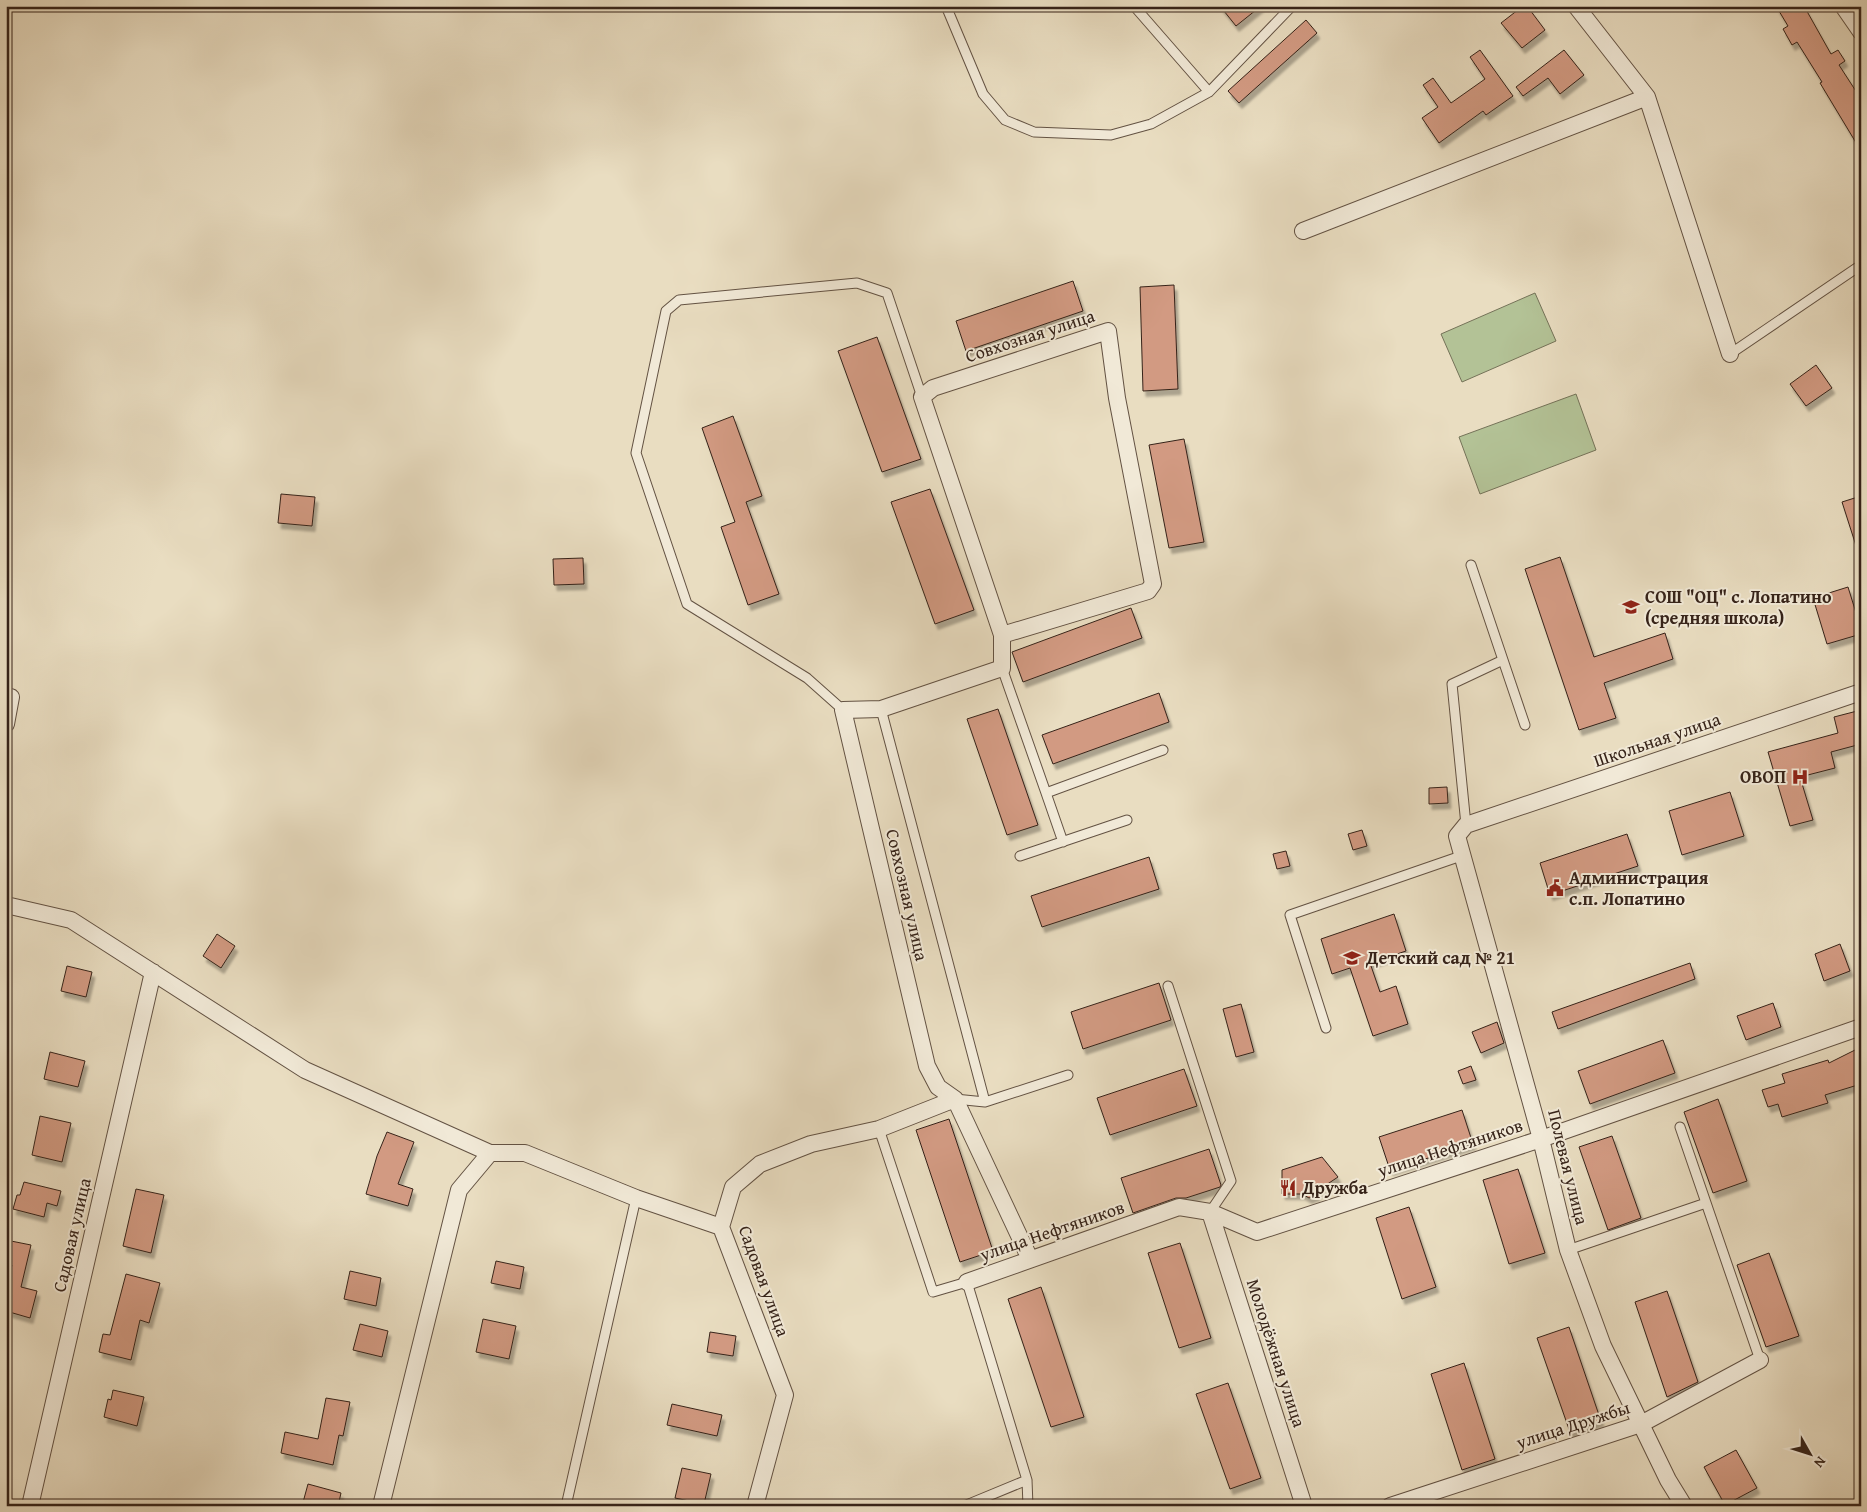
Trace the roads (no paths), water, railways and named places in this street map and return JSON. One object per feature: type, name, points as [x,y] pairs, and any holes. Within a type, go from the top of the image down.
[{"type":"street","points":[[1576,6],[1647,97],[1730,354]]},
{"type":"street","points":[[1843,6],[1861,32]]},
{"type":"street","points":[[1303,231],[1647,97]]},
{"type":"street","name":"Совхозная улица","points":[[922,397],[933,388],[1108,331],[1117,398],[1153,584],[1148,591],[1002,635]]},
{"type":"street","points":[[844,710],[881,709],[1002,668],[1002,635],[922,397]]},
{"type":"street","name":"Школьная улица","points":[[1466,825],[1861,692]]},
{"type":"street","points":[[6,696],[11,697],[6,724]]},
{"type":"street","name":"Совхозная улица","points":[[844,710],[927,1066],[938,1087],[955,1099],[1030,1259]]},
{"type":"street","name":"Полевая улица","points":[[1466,825],[1457,836],[1461,856],[1541,1139],[1568,1250],[1603,1346],[1668,1480],[1684,1506]]},
{"type":"street","points":[[6,905],[72,920],[305,1070],[490,1153],[525,1153],[636,1198],[721,1227]]},
{"type":"street","name":"Садовая улица","points":[[30,1506],[153,972]]},
{"type":"street","name":"улица Нефтяников","points":[[966,1282],[1178,1207],[1210,1212],[1257,1232],[1541,1139],[1861,1027]]},
{"type":"street","name":"Садовая улица","points":[[755,1506],[784,1394],[721,1227],[733,1187],[760,1164],[811,1144],[880,1130],[955,1099]]},
{"type":"street","points":[[381,1506],[459,1190],[490,1153]]},
{"type":"street","name":"Молодёжная улица","points":[[1210,1212],[1304,1506]]},
{"type":"street","name":"улица Дружбы","points":[[1390,1506],[1641,1424],[1760,1360]]},
{"type":"lane","points":[[946,6],[983,94],[1005,120],[1034,132],[1112,135],[1152,124],[1209,92],[1292,6]]},
{"type":"lane","points":[[1134,6],[1209,92]]},
{"type":"lane","points":[[1730,354],[1861,266]]},
{"type":"lane","points":[[844,710],[807,678],[687,604],[636,453],[666,311],[679,300],[857,283],[887,293],[922,397]]},
{"type":"lane","points":[[1471,565],[1526,724]]},
{"type":"lane","points":[[1466,825],[1452,684],[1503,660]]},
{"type":"lane","points":[[1002,668],[1063,842]]},
{"type":"lane","points":[[881,709],[985,1102]]},
{"type":"lane","points":[[1046,793],[1163,750]]},
{"type":"lane","points":[[1020,856],[1127,820]]},
{"type":"lane","points":[[1326,1028],[1290,915],[1461,856]]},
{"type":"lane","points":[[1168,986],[1231,1181],[1210,1212]]},
{"type":"lane","points":[[955,1099],[985,1102],[1068,1075]]},
{"type":"lane","points":[[1680,1126],[1760,1360]]},
{"type":"lane","points":[[880,1130],[933,1292],[966,1282],[1027,1480],[1028,1506]]},
{"type":"lane","points":[[566,1506],[636,1198]]},
{"type":"lane","points":[[1568,1250],[1706,1203]]},
{"type":"lane","points":[[964,1506],[1027,1480]]},
{"type":"place","name":"СОШ \"ОЦ\" с. Лопатино (средняя школа)","points":[[1631,607]]},
{"type":"place","name":"ОВОП","points":[[1800,777]]},
{"type":"place","name":"Администрация с.п. Лопатино","points":[[1555,888]]},
{"type":"place","name":"Детский сад № 21","points":[[1352,958]]},
{"type":"place","name":"Дружба","points":[[1288,1188]]}]
